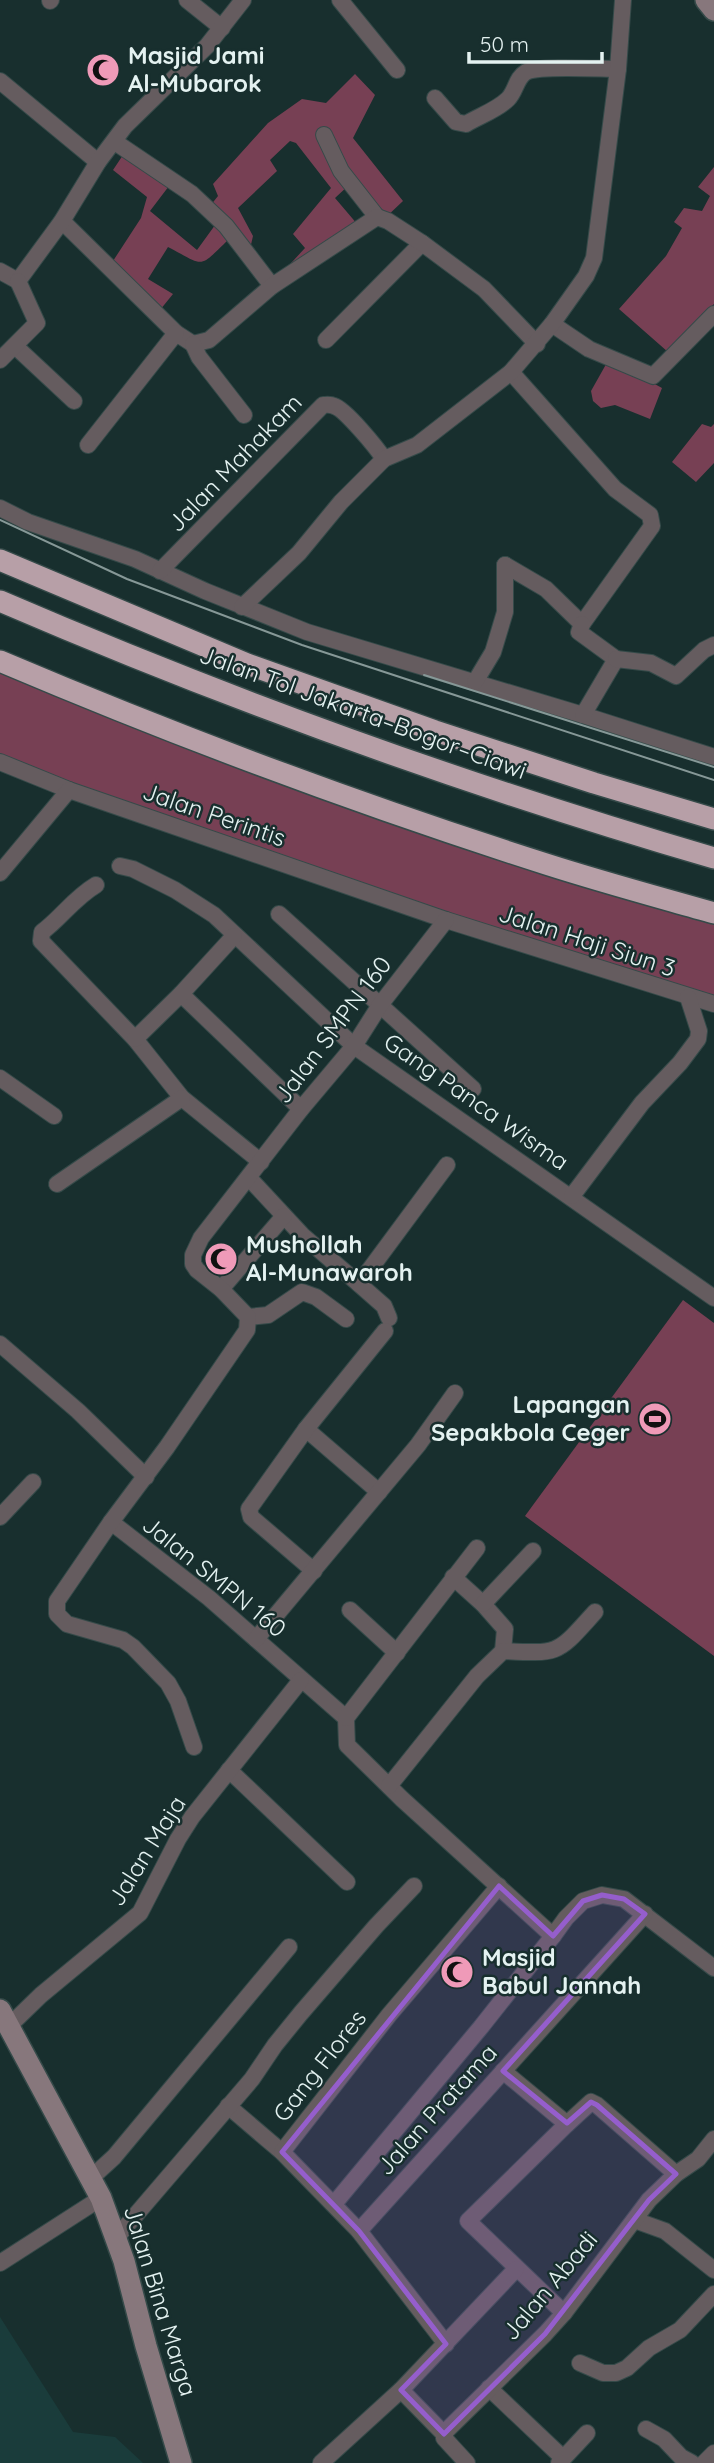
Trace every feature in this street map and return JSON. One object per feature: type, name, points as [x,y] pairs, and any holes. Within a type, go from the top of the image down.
[{"type":"highway","points":[[0,560],[247,664],[435,731],[714,819]]},
{"type":"highway","name":"Jalan Tol Jakarta–Bogor–Ciawi","points":[[0,601],[78,635],[327,732],[582,820],[714,858]]},
{"type":"highway","points":[[0,661],[303,780],[546,864],[714,913]]},
{"type":"street","points":[[187,0],[222,28]]},
{"type":"street","points":[[18,281],[62,221],[98,162],[125,127],[207,46],[243,0]]},
{"type":"street","points":[[340,0],[397,71]]},
{"type":"street","points":[[243,607],[299,553],[341,502],[384,459],[417,445],[511,372],[537,344],[586,276],[594,258],[618,69],[623,0]]},
{"type":"street","points":[[706,0],[714,10]]},
{"type":"street","points":[[435,99],[456,121],[466,124],[506,102],[514,93],[519,79],[528,71],[618,69]]},
{"type":"street","points":[[0,81],[98,162]]},
{"type":"street","points":[[324,135],[341,171],[377,217],[422,243],[484,289],[537,344]]},
{"type":"street","points":[[115,142],[201,202],[226,226],[272,286]]},
{"type":"street","points":[[193,344],[209,340],[272,286],[377,217]]},
{"type":"street","points":[[62,221],[176,333],[193,344],[199,357],[244,415]]},
{"type":"street","points":[[326,341],[422,243]]},
{"type":"street","points":[[0,271],[18,281],[37,322],[0,360]]},
{"type":"street","points":[[552,324],[589,349],[653,376],[714,314]]},
{"type":"street","points":[[88,445],[176,333]]},
{"type":"street","points":[[15,346],[74,401]]},
{"type":"street","points":[[511,372],[615,489],[650,515],[652,521],[652,526],[579,632],[616,659],[651,663],[676,676],[704,650],[714,645]]},
{"type":"street","name":"Jalan Mahakam","points":[[160,571],[323,405],[334,405],[341,410],[384,459]]},
{"type":"street","points":[[0,508],[28,522],[135,559],[307,632],[714,757]]},
{"type":"street","points":[[475,682],[493,652],[505,612],[505,565],[547,589],[582,624]]},
{"type":"street","points":[[583,715],[616,659]]},
{"type":"street","name":"Jalan Perintis","points":[[0,762],[69,790],[446,920]]},
{"type":"street","points":[[0,873],[69,790]]},
{"type":"street","name":"Gang Panca Wisma","points":[[120,866],[133,869],[175,890],[214,915],[354,1046],[468,1127],[493,1141],[572,1196],[714,1298]]},
{"type":"street","points":[[96,885],[78,896],[55,918],[42,932],[41,941],[135,1040],[183,1098],[261,1162]]},
{"type":"street","points":[[279,914],[473,1088]]},
{"type":"street","name":"Jalan Haji Siun 3","points":[[446,920],[714,1004]]},
{"type":"street","name":"Jalan SMPN 160","points":[[346,1718],[209,1598],[111,1522],[146,1477],[247,1330],[248,1317],[193,1264],[193,1255],[201,1238],[301,1109],[354,1046],[380,1005],[446,920]]},
{"type":"street","points":[[135,1040],[234,936]]},
{"type":"street","points":[[181,994],[301,1109]]},
{"type":"street","points":[[572,1196],[642,1103],[698,1039],[699,1031],[688,997]]},
{"type":"street","points":[[0,1079],[54,1116]]},
{"type":"street","points":[[57,1184],[183,1098]]},
{"type":"street","points":[[359,1284],[447,1165]]},
{"type":"street","points":[[249,1178],[302,1235],[384,1306],[387,1324],[248,1509],[251,1517],[314,1571]]},
{"type":"street","points":[[221,1289],[284,1216]]},
{"type":"street","points":[[248,1317],[268,1315],[302,1292],[316,1297],[346,1319]]},
{"type":"street","points":[[0,1344],[78,1411],[146,1477]]},
{"type":"street","points":[[256,1639],[379,1492],[455,1392]]},
{"type":"street","points":[[306,1429],[379,1492]]},
{"type":"street","points":[[0,1517],[33,1482]]},
{"type":"street","points":[[111,1522],[65,1587],[57,1601],[57,1614],[66,1624],[123,1640],[132,1647],[168,1683],[178,1701],[194,1747]]},
{"type":"street","points":[[477,1548],[346,1718],[347,1745],[553,1936]]},
{"type":"street","points":[[483,1604],[533,1552]]},
{"type":"street","points":[[389,1786],[477,1676],[503,1651],[505,1629],[483,1604],[453,1577]]},
{"type":"street","points":[[350,1610],[397,1653]]},
{"type":"street","points":[[503,1651],[538,1653],[564,1646],[595,1612]]},
{"type":"street","name":"Jalan Maja","points":[[5,2018],[41,1995],[140,1913],[178,1839],[301,1680]]},
{"type":"street","points":[[229,1770],[347,1882]]},
{"type":"street","points":[[116,2238],[252,2079],[275,2045],[302,2013],[414,1886]]},
{"type":"street","name":"Gang Flores","points":[[228,2106],[282,2152],[389,2015],[499,1886]]},
{"type":"street","points":[[334,2204],[481,2027],[566,1918],[583,1901],[602,1895],[624,1899],[714,1968]]},
{"type":"street","name":"Jalan Pratama","points":[[359,2231],[645,1914]]},
{"type":"street","points":[[91,2178],[114,2157],[289,1947]]},
{"type":"street","name":"Jalan Bina Marga","points":[[5,2018],[101,2198],[116,2238],[181,2463]]},
{"type":"street","points":[[503,2071],[566,2124]]},
{"type":"street","points":[[564,2313],[468,2221],[591,2102],[676,2174]]},
{"type":"street","name":"Jalan Abadi","points":[[444,2434],[545,2334],[564,2313],[649,2200],[676,2174],[698,2159],[714,2139]]},
{"type":"street","points":[[282,2152],[359,2231],[446,2344]]},
{"type":"street","points":[[0,2263],[101,2198]]},
{"type":"street","points":[[639,2222],[664,2231],[714,2270]]},
{"type":"street","points":[[321,2463],[401,2390],[516,2269]]},
{"type":"street","points":[[580,2363],[603,2373],[616,2373],[627,2368],[649,2348],[680,2330],[714,2294]]},
{"type":"street","points":[[489,2388],[561,2461],[587,2433]]},
{"type":"street","points":[[401,2390],[444,2434],[444,2438],[467,2463]]},
{"type":"street","points":[[646,2429],[664,2439],[681,2457],[692,2463]]},
{"type":"highlighted area","points":[[499,1886],[553,1936],[583,1901],[602,1895],[624,1899],[645,1914],[503,2071],[567,2123],[591,2102],[597,2105],[676,2174],[649,2200],[545,2334],[444,2434],[401,2390],[446,2344],[359,2231],[282,2152]]},
{"type":"shaded area","points":[[355,74],[375,95],[353,138],[403,201],[383,220],[349,185],[335,198],[358,225],[268,288],[305,248],[293,234],[331,188],[296,143],[290,141],[270,160],[277,171],[238,208],[253,236],[250,249],[229,239],[212,256],[201,262],[168,247],[148,279],[173,294],[160,310],[113,261],[141,218],[147,197],[113,170],[125,152],[169,186],[150,211],[197,250],[218,221],[206,211],[218,196],[213,184],[268,123],[302,99],[326,103]]},
{"type":"shaded area","points":[[714,167],[714,304],[668,352],[619,309],[666,256],[682,228],[674,222],[684,208],[702,211],[710,196],[698,187]]},
{"type":"shaded area","points":[[609,359],[662,388],[650,419],[615,405],[601,408],[593,401],[591,391]]},
{"type":"shaded area","points":[[702,424],[711,427],[714,424],[714,463],[696,482],[672,462]]},
{"type":"shaded area","points":[[0,658],[71,691],[714,913],[714,1003],[0,762]]},
{"type":"shaded area","name":"Lapangan Sepakbola Ceger","points":[[683,1300],[714,1323],[714,1656],[525,1516]]},
{"type":"shaded area","points":[[0,2317],[73,2432],[115,2437],[143,2463],[0,2463]]},
{"type":"tram line","points":[[0,520],[127,579],[302,645],[714,780]]},
{"type":"tram line","points":[[424,675],[714,767]]},
{"type":"place","name":"Masjid Jami Al-Mubarok","points":[[103,70]]},
{"type":"place","name":"Mushollah Al-Munawaroh","points":[[221,1259]]},
{"type":"place","name":"Lapangan Sepakbola Ceger","points":[[655,1419]]},
{"type":"place","name":"Masjid Babul Jannah","points":[[457,1972]]}]
